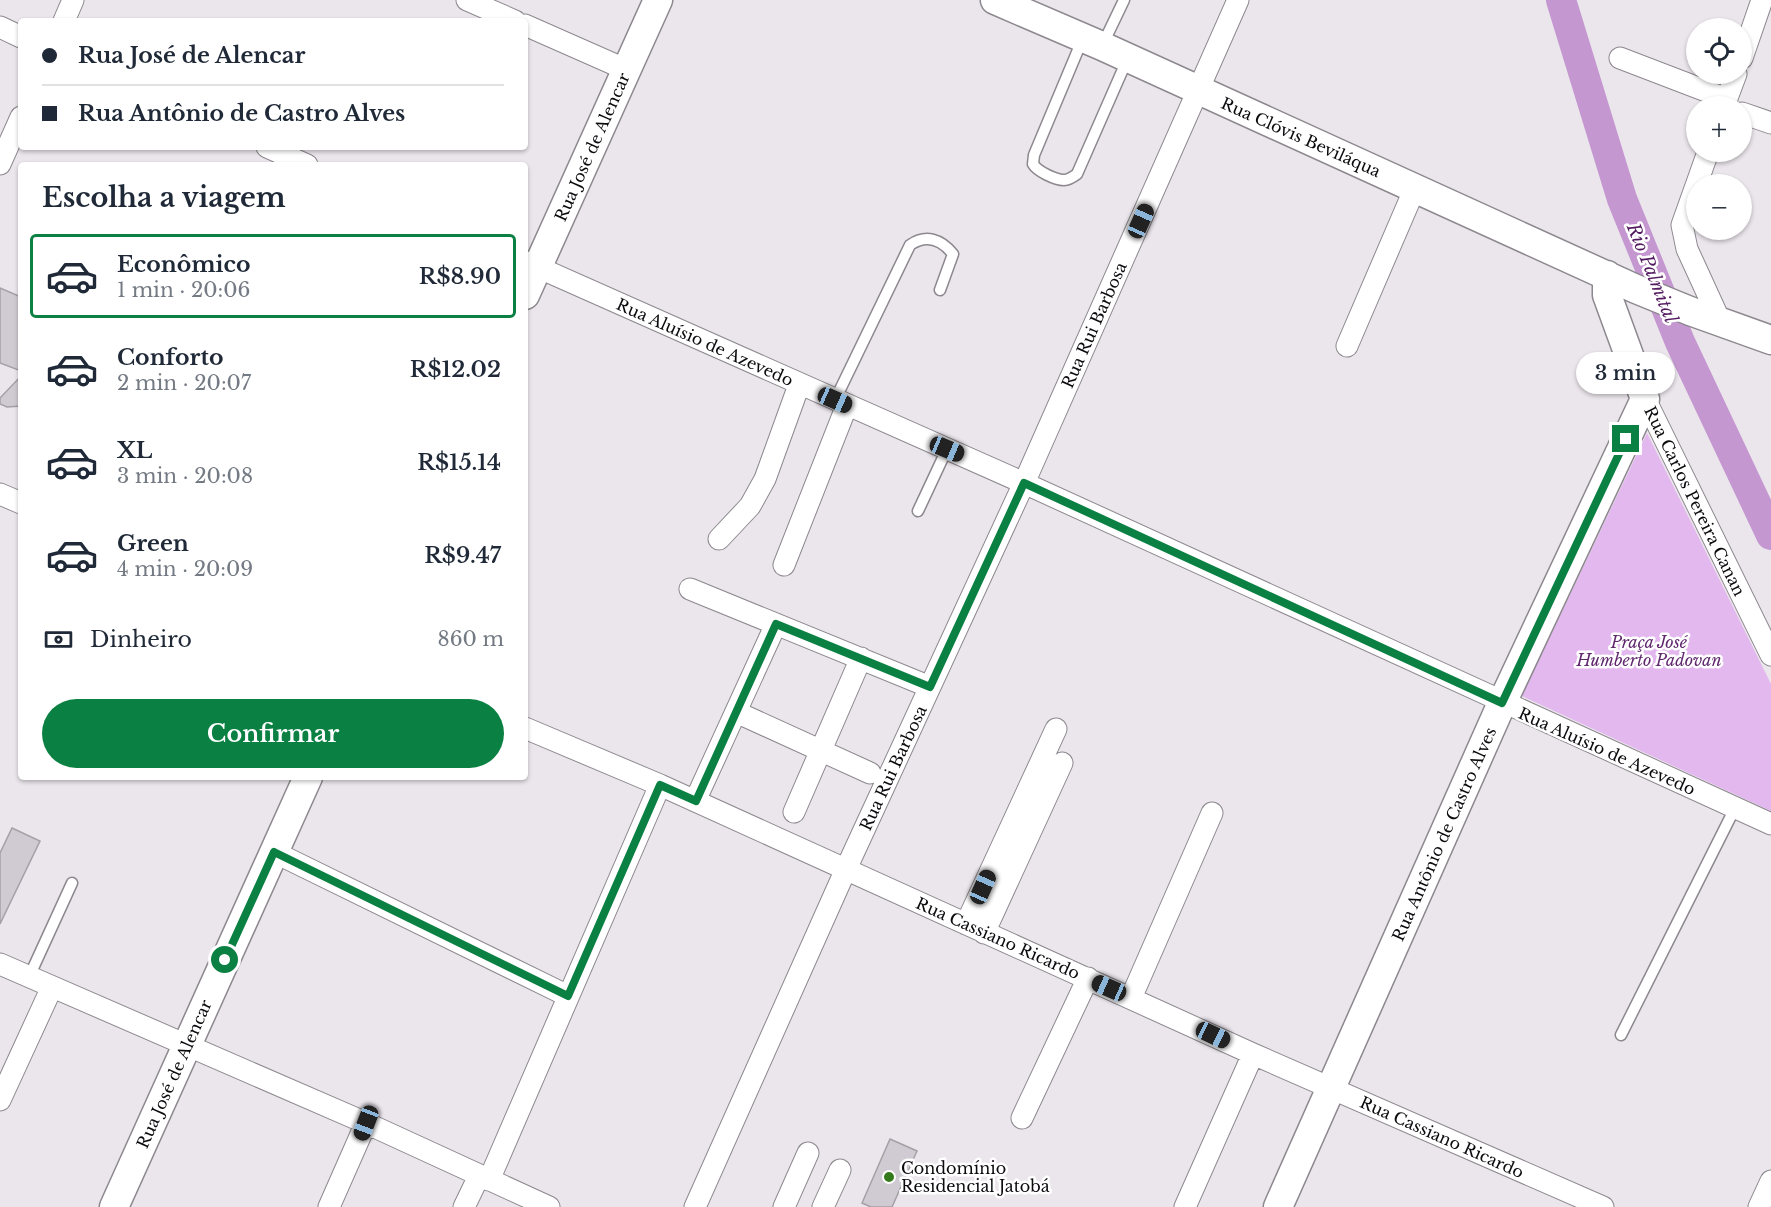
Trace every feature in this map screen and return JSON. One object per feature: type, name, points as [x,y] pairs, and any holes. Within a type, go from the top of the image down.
[{"type":"street","points":[[65,18],[73,0]]},
{"type":"street","points":[[467,0],[508,18]]},
{"type":"street","name":"Rua José de Alencar","points":[[528,280],[531,265],[627,70],[658,0]]},
{"type":"street","name":"Rua Clóvis Beviláqua","points":[[995,0],[1564,256],[1607,285],[1636,289],[1771,340]]},
{"type":"street","name":"Rua Rui Barbosa","points":[[695,1207],[846,869],[1024,483],[1238,0]]},
{"type":"street","points":[[1752,29],[1762,0]]},
{"type":"street","points":[[528,26],[627,70]]},
{"type":"street","points":[[0,27],[18,36]]},
{"type":"street","points":[[1620,58],[1708,96]]},
{"type":"street","points":[[1752,115],[1771,123]]},
{"type":"street","points":[[0,164],[18,124]]},
{"type":"street","points":[[274,150],[300,162]]},
{"type":"street","points":[[1704,162],[1682,225],[1687,249],[1720,321]]},
{"type":"street","points":[[1347,346],[1415,188]]},
{"type":"street","name":"Rua Aluísio de Azevedo","points":[[531,265],[1024,483],[1771,824]]},
{"type":"street","name":"Rua Carlos Pereira Canan","points":[[1607,285],[1645,399],[1771,655]]},
{"type":"street","points":[[719,539],[750,506],[765,479],[799,385]]},
{"type":"street","name":"Rua Antônio de Castro Alves","points":[[1278,1207],[1502,703],[1645,399]]},
{"type":"street","points":[[784,565],[841,402]]},
{"type":"street","points":[[0,494],[18,502]]},
{"type":"street","points":[[690,589],[930,687]]},
{"type":"street","points":[[696,801],[776,624]]},
{"type":"street","points":[[794,812],[861,658]]},
{"type":"street","points":[[736,712],[870,773]]},
{"type":"street","name":"Rua Cassiano Ricardo","points":[[528,729],[660,785],[1253,1054],[1603,1207]]},
{"type":"street","points":[[975,928],[1056,729]]},
{"type":"street","points":[[975,928],[1062,763]]},
{"type":"street","name":"Rua José de Alencar","points":[[114,1207],[307,780]]},
{"type":"street","points":[[464,1207],[484,1178],[568,996],[660,785]]},
{"type":"street","points":[[1131,998],[1212,813]]},
{"type":"street","points":[[274,852],[568,996]]},
{"type":"street","points":[[0,964],[366,1123],[549,1207]]},
{"type":"street","points":[[1022,1118],[1088,978]]},
{"type":"street","points":[[0,1100],[51,987]]},
{"type":"street","points":[[1185,1207],[1253,1054]]},
{"type":"street","points":[[329,1207],[366,1123]]},
{"type":"street","points":[[784,1207],[808,1153]]},
{"type":"street","points":[[823,1207],[840,1170]]},
{"type":"street","points":[[1759,1207],[1771,1181]]},
{"type":"lane","points":[[1124,0],[1092,42],[1034,155],[1033,164],[1036,169],[1063,180],[1071,179],[1077,174],[1128,58]]},
{"type":"lane","points":[[841,402],[910,245],[919,238],[929,238],[946,246],[953,254],[940,290]]},
{"type":"lane","points":[[918,511],[947,449]]},
{"type":"lane","points":[[1621,1035],[1735,808]]},
{"type":"lane","points":[[29,977],[72,883]]},
{"type":"green space","name":"Praça José Humberto Padovan","points":[[1647,433],[1771,684],[1771,811],[1522,696]]},
{"type":"building","points":[[0,288],[18,296],[18,370],[0,363]]},
{"type":"building","points":[[18,379],[18,406],[7,407],[0,404],[0,398]]},
{"type":"building","points":[[12,828],[40,841],[0,924],[0,853]]},
{"type":"building","name":"Condomínio Residencial Jatobá","points":[[890,1139],[917,1151],[892,1207],[871,1207],[862,1203]]},
{"type":"waterway","name":"Rio Palmital","points":[[1561,0],[1622,199],[1680,342],[1771,535]]},
{"type":"place","name":"Condomínio Residencial Jatobá","points":[[889,1177]]},
{"type":"route","points":[[225,960],[274,852],[568,996],[660,785],[696,801],[776,624],[930,687],[1024,483],[1502,703],[1626,439]]}]
